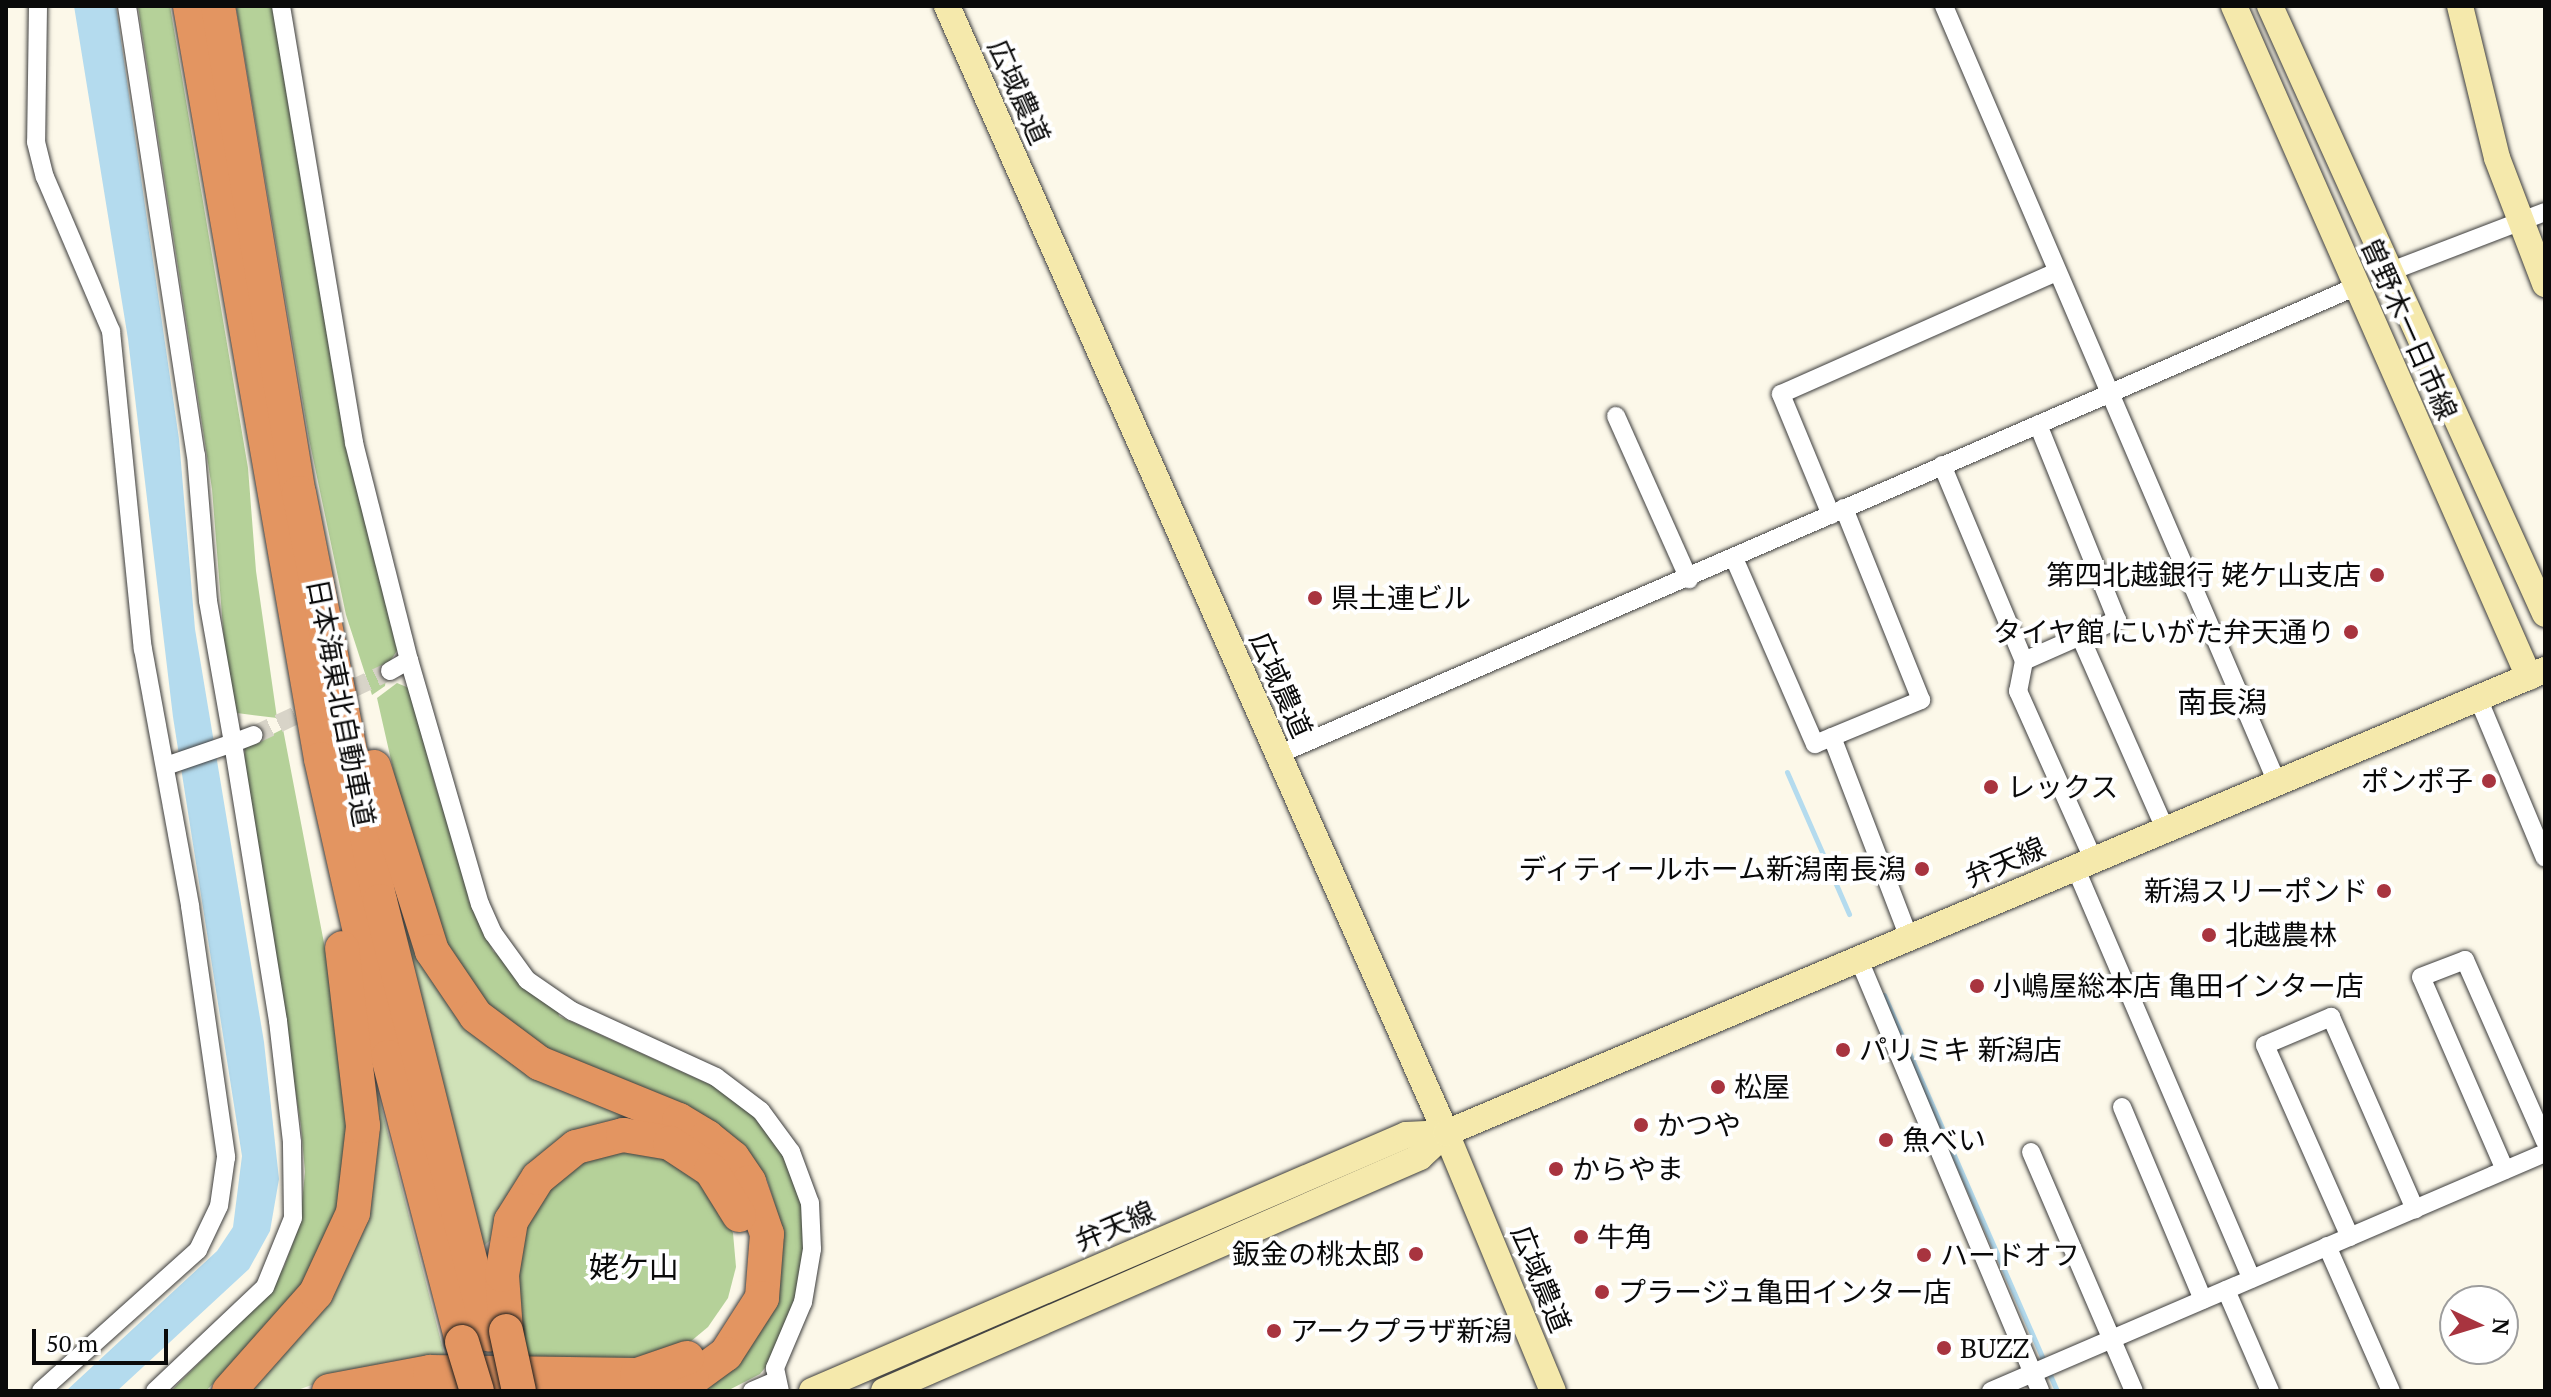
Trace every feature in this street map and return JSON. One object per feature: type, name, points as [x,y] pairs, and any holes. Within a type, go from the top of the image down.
[{"type":"highway","name":"日本海東北自動車道","points":[[190,6],[285,488]]},
{"type":"highway","name":"日本海東北自動車道","points":[[218,6],[285,488],[352,904],[486,1336],[506,1391]]},
{"type":"highway","points":[[229,1391],[294,1321],[333,1266],[353,1213],[363,1154],[355,1040],[286,619],[285,488]]},
{"type":"highway","points":[[285,488],[414,908],[451,985],[486,1024],[539,1063],[707,1137],[733,1158],[761,1209],[768,1267],[752,1318],[711,1368],[660,1391]]},
{"type":"highway","points":[[329,1391],[400,1374],[611,1377],[679,1363],[716,1335],[742,1285],[743,1229],[726,1188],[711,1170],[670,1143],[623,1135],[576,1147],[538,1178],[511,1221],[502,1275],[486,1336],[519,1391]]},
{"type":"highway","name":"日本海東北自動車道","points":[[477,1391],[486,1336]]},
{"type":"street","points":[[38,6],[36,142],[45,177],[111,331],[143,649],[166,766],[226,1183],[212,1229],[198,1250],[41,1391]]},
{"type":"street","points":[[127,6],[196,455],[208,601],[229,745],[278,1021],[292,1142],[293,1218],[265,1287],[155,1391]]},
{"type":"street","points":[[281,6],[354,443],[409,660],[480,904],[508,958],[527,980],[572,1011],[683,1060],[743,1095],[791,1152],[810,1203],[812,1249],[803,1302],[779,1356],[778,1386],[752,1391]]},
{"type":"street","name":"広域農道","points":[[947,6],[1446,1133],[1553,1391]]},
{"type":"street","points":[[1944,6],[2054,273],[2278,785]]},
{"type":"street","name":"曽野木一日市線","points":[[2234,6],[2355,287],[2537,674]]},
{"type":"street","name":"曽野木一日市線","points":[[2270,6],[2386,273],[2545,614]]},
{"type":"street","points":[[2460,6],[2497,158],[2545,284]]},
{"type":"street","points":[[2386,273],[2518,219],[2545,212]]},
{"type":"street","points":[[1734,558],[1815,744],[1921,700],[1838,512],[1781,394],[2054,273]]},
{"type":"street","points":[[1277,755],[1689,579],[1942,465],[2355,287]]},
{"type":"street","points":[[1616,416],[1689,579]]},
{"type":"street","points":[[2024,661],[2117,620],[2038,424]]},
{"type":"street","points":[[1942,465],[2024,661],[2018,691],[2252,1279]]},
{"type":"street","points":[[2080,636],[2165,829]]},
{"type":"street","points":[[390,671],[409,660]]},
{"type":"street","name":"弁天線","points":[[812,1391],[1406,1135],[1446,1133],[1860,962],[2084,863],[2278,785],[2537,674]]},
{"type":"street","points":[[2478,698],[2545,858]]},
{"type":"street","points":[[166,766],[254,735]]},
{"type":"street","points":[[1832,737],[1909,938]]},
{"type":"street","points":[[2505,1170],[2421,977],[2465,960],[2545,1141]]},
{"type":"street","points":[[1860,962],[2042,1369],[2040,1391]]},
{"type":"street","points":[[2350,1237],[2265,1045],[2331,1017],[2415,1209]]},
{"type":"street","points":[[2122,1107],[2203,1300]]},
{"type":"street","name":"弁天線","points":[[884,1391],[1420,1157],[1446,1133]]},
{"type":"street","points":[[2031,1152],[2134,1391]]},
{"type":"street","points":[[1991,1391],[2545,1153]]},
{"type":"street","points":[[2327,1246],[2391,1391]]},
{"type":"street","points":[[2226,1290],[2270,1391]]},
{"type":"green space","points":[[138,6],[170,6],[248,468],[256,571],[277,718],[237,713],[226,666],[212,489]]},
{"type":"green space","points":[[236,6],[274,6],[401,645],[388,664],[385,686],[372,695],[346,615],[309,439]]},
{"type":"green space","points":[[397,683],[409,688],[436,788],[469,884],[468,899],[493,951],[557,1007],[559,1016],[737,1097],[764,1122],[811,1201],[805,1272],[774,1357],[760,1374],[727,1391],[701,1391],[732,1369],[772,1312],[780,1286],[780,1221],[767,1179],[716,1123],[545,1051],[477,998],[436,926],[396,782],[377,698]]},
{"type":"green space","points":[[283,729],[337,1011],[351,1132],[347,1192],[301,1294],[206,1391],[171,1391],[264,1298],[284,1267],[300,1224],[305,1172],[301,1126],[244,765],[245,748]]},
{"type":"green space","points":[[398,908],[447,997],[643,1118],[482,1247]]},
{"type":"green space","points":[[370,1063],[446,1361],[320,1382],[295,1391],[242,1391]]},
{"type":"green space","points":[[646,1147],[716,1194],[733,1233],[736,1267],[728,1298],[708,1327],[678,1352],[650,1364],[526,1362],[513,1249],[536,1196],[581,1157]]},
{"type":"water","points":[[74,6],[116,6],[179,439],[195,629],[264,1042],[279,1179],[270,1231],[249,1269],[117,1391],[66,1391],[217,1251],[233,1227],[242,1156],[173,717],[128,339]]},
{"type":"waterway","points":[[1787,772],[1849,914]]},
{"type":"waterway","points":[[1884,995],[2057,1391]]},
{"type":"tunnel","points":[[254,735],[390,671]]},
{"type":"place","name":"第四北越銀行 姥ケ山支店","points":[[2377,575]]},
{"type":"place","name":"県土連ビル","points":[[1315,598]]},
{"type":"place","name":"タイヤ館 にいがた弁天通り","points":[[2351,632]]},
{"type":"place","name":"ポンポ子","points":[[2489,781]]},
{"type":"place","name":"レックス","points":[[1991,787]]},
{"type":"place","name":"ディティールホーム新潟南長潟","points":[[1922,869]]},
{"type":"place","name":"新潟スリーポンド","points":[[2384,891]]},
{"type":"place","name":"北越農林","points":[[2209,935]]},
{"type":"place","name":"小嶋屋総本店 亀田インター店","points":[[1977,986]]},
{"type":"place","name":"パリミキ 新潟店","points":[[1843,1050]]},
{"type":"place","name":"松屋","points":[[1718,1087]]},
{"type":"place","name":"かつや","points":[[1641,1125]]},
{"type":"place","name":"魚べい","points":[[1886,1140]]},
{"type":"place","name":"からやま","points":[[1556,1169]]},
{"type":"place","name":"牛角","points":[[1581,1237]]},
{"type":"place","name":"鈑金の桃太郎","points":[[1416,1254]]},
{"type":"place","name":"ハードオフ","points":[[1924,1255]]},
{"type":"place","name":"プラージュ亀田インター店","points":[[1602,1292]]},
{"type":"place","name":"アークプラザ新潟","points":[[1274,1331]]},
{"type":"place","name":"BUZZ","points":[[1944,1348]]},
{"type":"district","name":"南長潟","points":[[2222,702]]},
{"type":"district","name":"姥ケ山","points":[[634,1267]]}]
